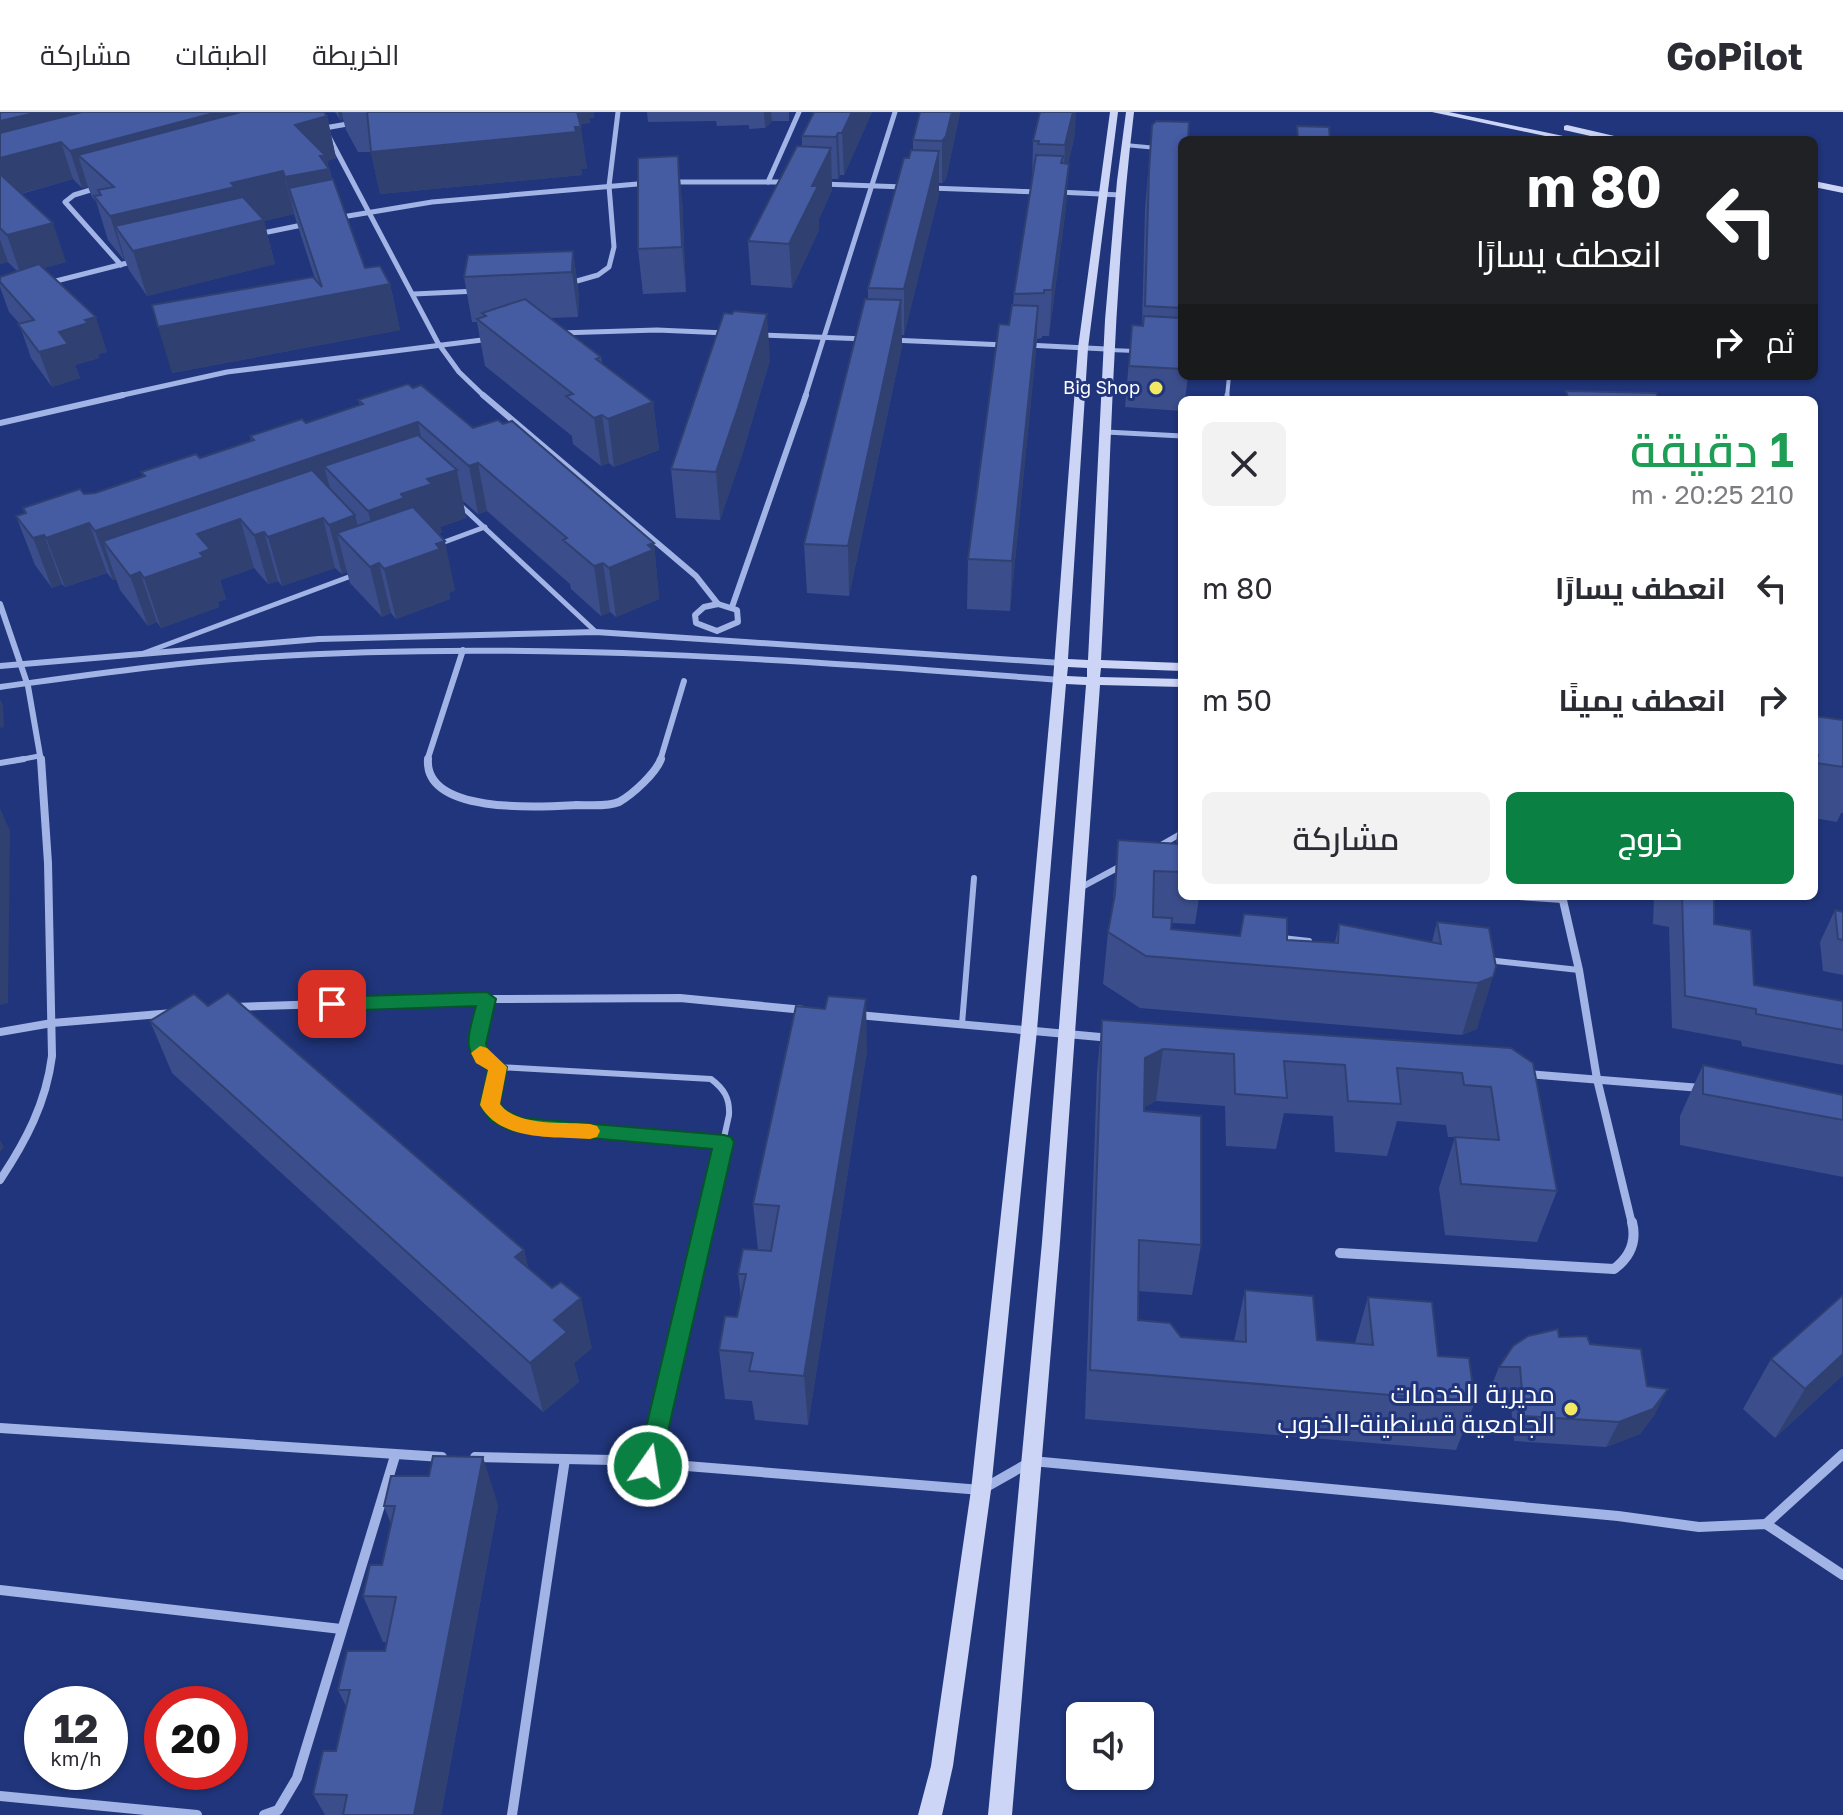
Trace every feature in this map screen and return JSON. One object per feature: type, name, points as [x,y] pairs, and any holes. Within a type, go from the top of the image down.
[{"type":"main road","points":[[930,1815],[942,1766],[981,1490],[1029,1030],[1061,671],[1083,348],[1114,112]]},
{"type":"main road","points":[[1000,1815],[1069,1035],[1094,664],[1106,349],[1130,112]]},
{"type":"main road","points":[[1436,112],[1558,136]]},
{"type":"main road","points":[[1478,112],[1600,136]]},
{"type":"main road","points":[[1818,185],[1843,190]]},
{"type":"main road","points":[[1818,195],[1843,201]]},
{"type":"main road","points":[[1061,671],[1094,664],[1178,667]]},
{"type":"main road","points":[[1061,671],[1093,681],[1178,683]]},
{"type":"street","points":[[557,285],[583,281],[609,267],[614,247],[609,186],[618,112]]},
{"type":"street","points":[[768,182],[799,112]]},
{"type":"street","points":[[732,607],[826,337],[895,112]]},
{"type":"street","points":[[322,120],[438,343],[459,372],[696,576],[718,604]]},
{"type":"street","points":[[310,132],[366,121]]},
{"type":"street","points":[[326,220],[369,211],[609,186],[671,181],[793,182]]},
{"type":"street","points":[[818,183],[1121,195]]},
{"type":"street","points":[[103,187],[74,195],[65,202],[121,265]]},
{"type":"street","points":[[256,234],[311,223]]},
{"type":"street","points":[[45,284],[136,261]]},
{"type":"street","points":[[414,294],[487,290]]},
{"type":"street","points":[[552,334],[657,330],[733,334]]},
{"type":"street","points":[[749,334],[871,339]]},
{"type":"street","points":[[0,423],[227,372],[438,343],[495,339]]},
{"type":"street","points":[[886,340],[1007,345]]},
{"type":"street","points":[[1022,345],[1106,349]]},
{"type":"street","points":[[0,604],[24,662],[39,756],[48,856],[52,1023],[50,1071],[42,1105],[28,1136],[0,1180]]},
{"type":"street","points":[[718,604],[732,607],[740,614],[738,622],[728,629],[713,631],[700,627],[695,615],[704,607],[718,604]]},
{"type":"street","points":[[704,655],[713,631]]},
{"type":"street","points":[[0,666],[319,639],[596,632],[710,639],[1061,671]]},
{"type":"street","points":[[0,687],[127,667],[366,652],[463,650],[704,655],[1061,671]]},
{"type":"street","points":[[463,650],[430,751],[429,773],[446,792],[512,809],[617,803],[658,768],[684,681]]},
{"type":"street","points":[[1340,1253],[1614,1269],[1629,1259],[1634,1231],[1597,1079],[1579,970],[1562,900]]},
{"type":"street","points":[[224,1008],[487,999],[680,998],[821,1011]]},
{"type":"street","points":[[0,1032],[52,1023],[177,1012]]},
{"type":"street","points":[[853,1014],[1116,1039]]},
{"type":"street","points":[[1520,1073],[1713,1089]]},
{"type":"street","points":[[0,1428],[395,1456],[565,1459],[981,1490],[1032,1461],[1618,1516],[1699,1527],[1766,1524],[1843,1575]]},
{"type":"street","points":[[1766,1524],[1843,1454]]},
{"type":"street","points":[[264,1815],[278,1810],[297,1778],[395,1456]]},
{"type":"street","points":[[512,1815],[565,1459]]},
{"type":"street","points":[[0,1590],[341,1629]]},
{"type":"street","points":[[0,1796],[197,1815]]},
{"type":"lane","points":[[1125,145],[1168,148]]},
{"type":"lane","points":[[1106,349],[1136,351]]},
{"type":"lane","points":[[1104,432],[1178,436]]},
{"type":"lane","points":[[451,497],[596,632]]},
{"type":"lane","points":[[431,547],[485,527]]},
{"type":"lane","points":[[144,653],[363,571]]},
{"type":"lane","points":[[0,763],[39,756]]},
{"type":"lane","points":[[1156,848],[1178,835]]},
{"type":"lane","points":[[1079,889],[1130,862]]},
{"type":"lane","points":[[962,1024],[974,878]]},
{"type":"lane","points":[[1282,938],[1314,942]]},
{"type":"lane","points":[[1485,960],[1579,970]]},
{"type":"lane","points":[[487,999],[476,1044],[483,1058],[498,1067],[711,1079],[724,1087],[731,1098],[724,1142],[648,1466]]},
{"type":"lane","points":[[498,1067],[490,1105],[498,1116],[519,1126],[724,1142]]},
{"type":"building","points":[[0,112],[39,112],[0,121]]},
{"type":"building","points":[[82,112],[218,112],[70,151],[61,142],[0,158],[0,133]]},
{"type":"building","points":[[241,112],[324,112],[327,116],[295,125],[326,156],[320,156],[329,169],[285,177],[283,171],[231,183],[235,187],[110,216],[94,196],[101,195],[98,190],[114,187],[78,155]]},
{"type":"building","points":[[367,112],[577,112],[581,127],[575,127],[576,132],[371,152]]},
{"type":"building","points":[[814,112],[852,112],[842,133],[836,137],[802,136]]},
{"type":"building","points":[[920,112],[952,112],[942,141],[913,140]]},
{"type":"building","points":[[1040,112],[1073,112],[1065,145],[1033,141]]},
{"type":"building","points":[[1156,121],[1189,122],[1188,136],[1178,136],[1178,308],[1145,306],[1152,125]]},
{"type":"building","points":[[1297,126],[1329,127],[1330,136],[1298,136]]},
{"type":"building","points":[[797,146],[831,148],[812,186],[818,186],[789,244],[748,241]]},
{"type":"building","points":[[911,150],[939,151],[904,289],[868,288],[904,158],[909,158]]},
{"type":"building","points":[[1036,155],[1063,156],[1061,163],[1069,164],[1052,290],[1014,294]]},
{"type":"building","points":[[678,156],[682,247],[638,249],[638,158]]},
{"type":"building","points":[[0,174],[53,223],[7,235],[0,228]]},
{"type":"building","points":[[333,179],[365,268],[380,266],[390,284],[158,327],[152,305],[313,277],[322,287],[289,188]]},
{"type":"building","points":[[243,197],[264,220],[133,251],[115,226]]},
{"type":"building","points":[[573,251],[572,272],[464,277],[468,255]]},
{"type":"building","points":[[39,264],[96,317],[85,320],[88,323],[59,332],[68,344],[39,352],[18,324],[34,320],[0,282],[0,277]]},
{"type":"building","points":[[525,299],[601,357],[596,359],[653,402],[608,419],[602,415],[594,418],[566,396],[573,394],[477,319],[486,316],[482,313]]},
{"type":"building","points":[[865,299],[901,300],[848,546],[804,544]]},
{"type":"building","points":[[1012,305],[1038,306],[1012,561],[968,559],[999,324],[1009,325]]},
{"type":"building","points":[[734,311],[767,314],[716,472],[671,469],[724,313],[732,314]]},
{"type":"building","points":[[1144,316],[1178,318],[1178,369],[1129,366],[1132,325],[1143,326]]},
{"type":"building","points":[[408,384],[413,388],[421,385],[473,428],[498,420],[503,424],[512,421],[654,543],[648,545],[653,550],[609,568],[603,563],[594,566],[563,540],[567,538],[478,463],[469,466],[418,422],[95,531],[89,523],[46,538],[44,535],[33,538],[16,516],[26,513],[23,508],[80,489],[84,494],[95,493],[145,476],[141,472],[196,454],[200,458],[254,440],[250,436],[302,419],[306,423],[363,404],[358,400]]},
{"type":"building","points":[[1566,391],[1656,393],[1657,396],[1568,396]]},
{"type":"building","points":[[418,435],[457,470],[427,479],[432,484],[401,494],[404,498],[368,511],[324,466]]},
{"type":"building","points":[[312,470],[355,515],[329,525],[323,518],[268,537],[264,532],[254,535],[240,519],[197,534],[210,549],[200,553],[204,557],[144,578],[140,572],[130,576],[103,541]]},
{"type":"building","points":[[413,507],[445,541],[436,544],[440,549],[384,569],[379,563],[370,567],[337,533]]},
{"type":"building","points":[[1818,717],[1843,720],[1843,767],[1818,763]]},
{"type":"building","points":[[1118,840],[1178,844],[1178,872],[1154,871],[1153,917],[1172,918],[1171,929],[1240,936],[1244,914],[1287,918],[1287,940],[1338,943],[1339,924],[1441,944],[1437,922],[1489,928],[1496,967],[1493,977],[1478,983],[1146,956],[1108,932],[1115,894]]},
{"type":"building","points":[[1682,900],[1714,900],[1714,924],[1751,930],[1754,985],[1843,1001],[1843,1030],[1756,1014],[1756,1009],[1685,996]]},
{"type":"building","points":[[1835,910],[1843,912],[1843,940],[1838,939]]},
{"type":"building","points":[[228,993],[524,1250],[515,1257],[552,1288],[561,1282],[581,1298],[554,1320],[567,1332],[530,1363],[150,1021],[194,994],[208,1006]]},
{"type":"building","points":[[828,996],[866,999],[804,1376],[749,1371],[753,1353],[719,1350],[725,1316],[737,1317],[746,1274],[738,1274],[743,1249],[771,1251],[779,1206],[753,1204],[796,1006],[825,1009]]},
{"type":"building","points":[[1102,1020],[1511,1048],[1533,1063],[1557,1191],[1461,1184],[1455,1137],[1499,1140],[1491,1087],[1464,1085],[1462,1073],[1397,1068],[1401,1104],[1348,1101],[1345,1065],[1284,1061],[1287,1098],[1235,1094],[1234,1054],[1163,1049],[1145,1058],[1144,1111],[1201,1116],[1201,1245],[1139,1240],[1138,1320],[1170,1323],[1181,1337],[1246,1342],[1245,1290],[1313,1296],[1317,1340],[1373,1345],[1368,1297],[1432,1302],[1438,1356],[1469,1358],[1475,1402],[1090,1370]]},
{"type":"building","points":[[1703,1065],[1843,1095],[1843,1120],[1703,1094]]},
{"type":"building","points":[[1843,1295],[1843,1354],[1805,1389],[1771,1359]]},
{"type":"building","points":[[1558,1329],[1559,1337],[1587,1336],[1590,1344],[1641,1349],[1647,1386],[1668,1389],[1653,1409],[1619,1422],[1524,1416],[1520,1367],[1499,1367],[1513,1346],[1528,1336]]},
{"type":"building","points":[[433,1456],[483,1457],[414,1815],[343,1815],[347,1795],[313,1794],[323,1751],[336,1751],[350,1690],[338,1690],[347,1651],[385,1651],[396,1597],[363,1596],[370,1565],[382,1565],[395,1506],[384,1506],[391,1476],[429,1476]]},
{"type":"slow traffic","points":[[480,1053],[498,1067],[490,1105],[498,1116],[519,1126],[590,1131]]},
{"type":"place","name":"Big Shop","points":[[1156,388]]},
{"type":"place","name":"مديرية الخدمات الجامعية قسنطينة-الخروب","points":[[1571,1409]]},
{"type":"route","points":[[332,1004],[487,999],[476,1044],[483,1058],[498,1067],[490,1105],[498,1116],[519,1126],[724,1142],[648,1466]]}]
